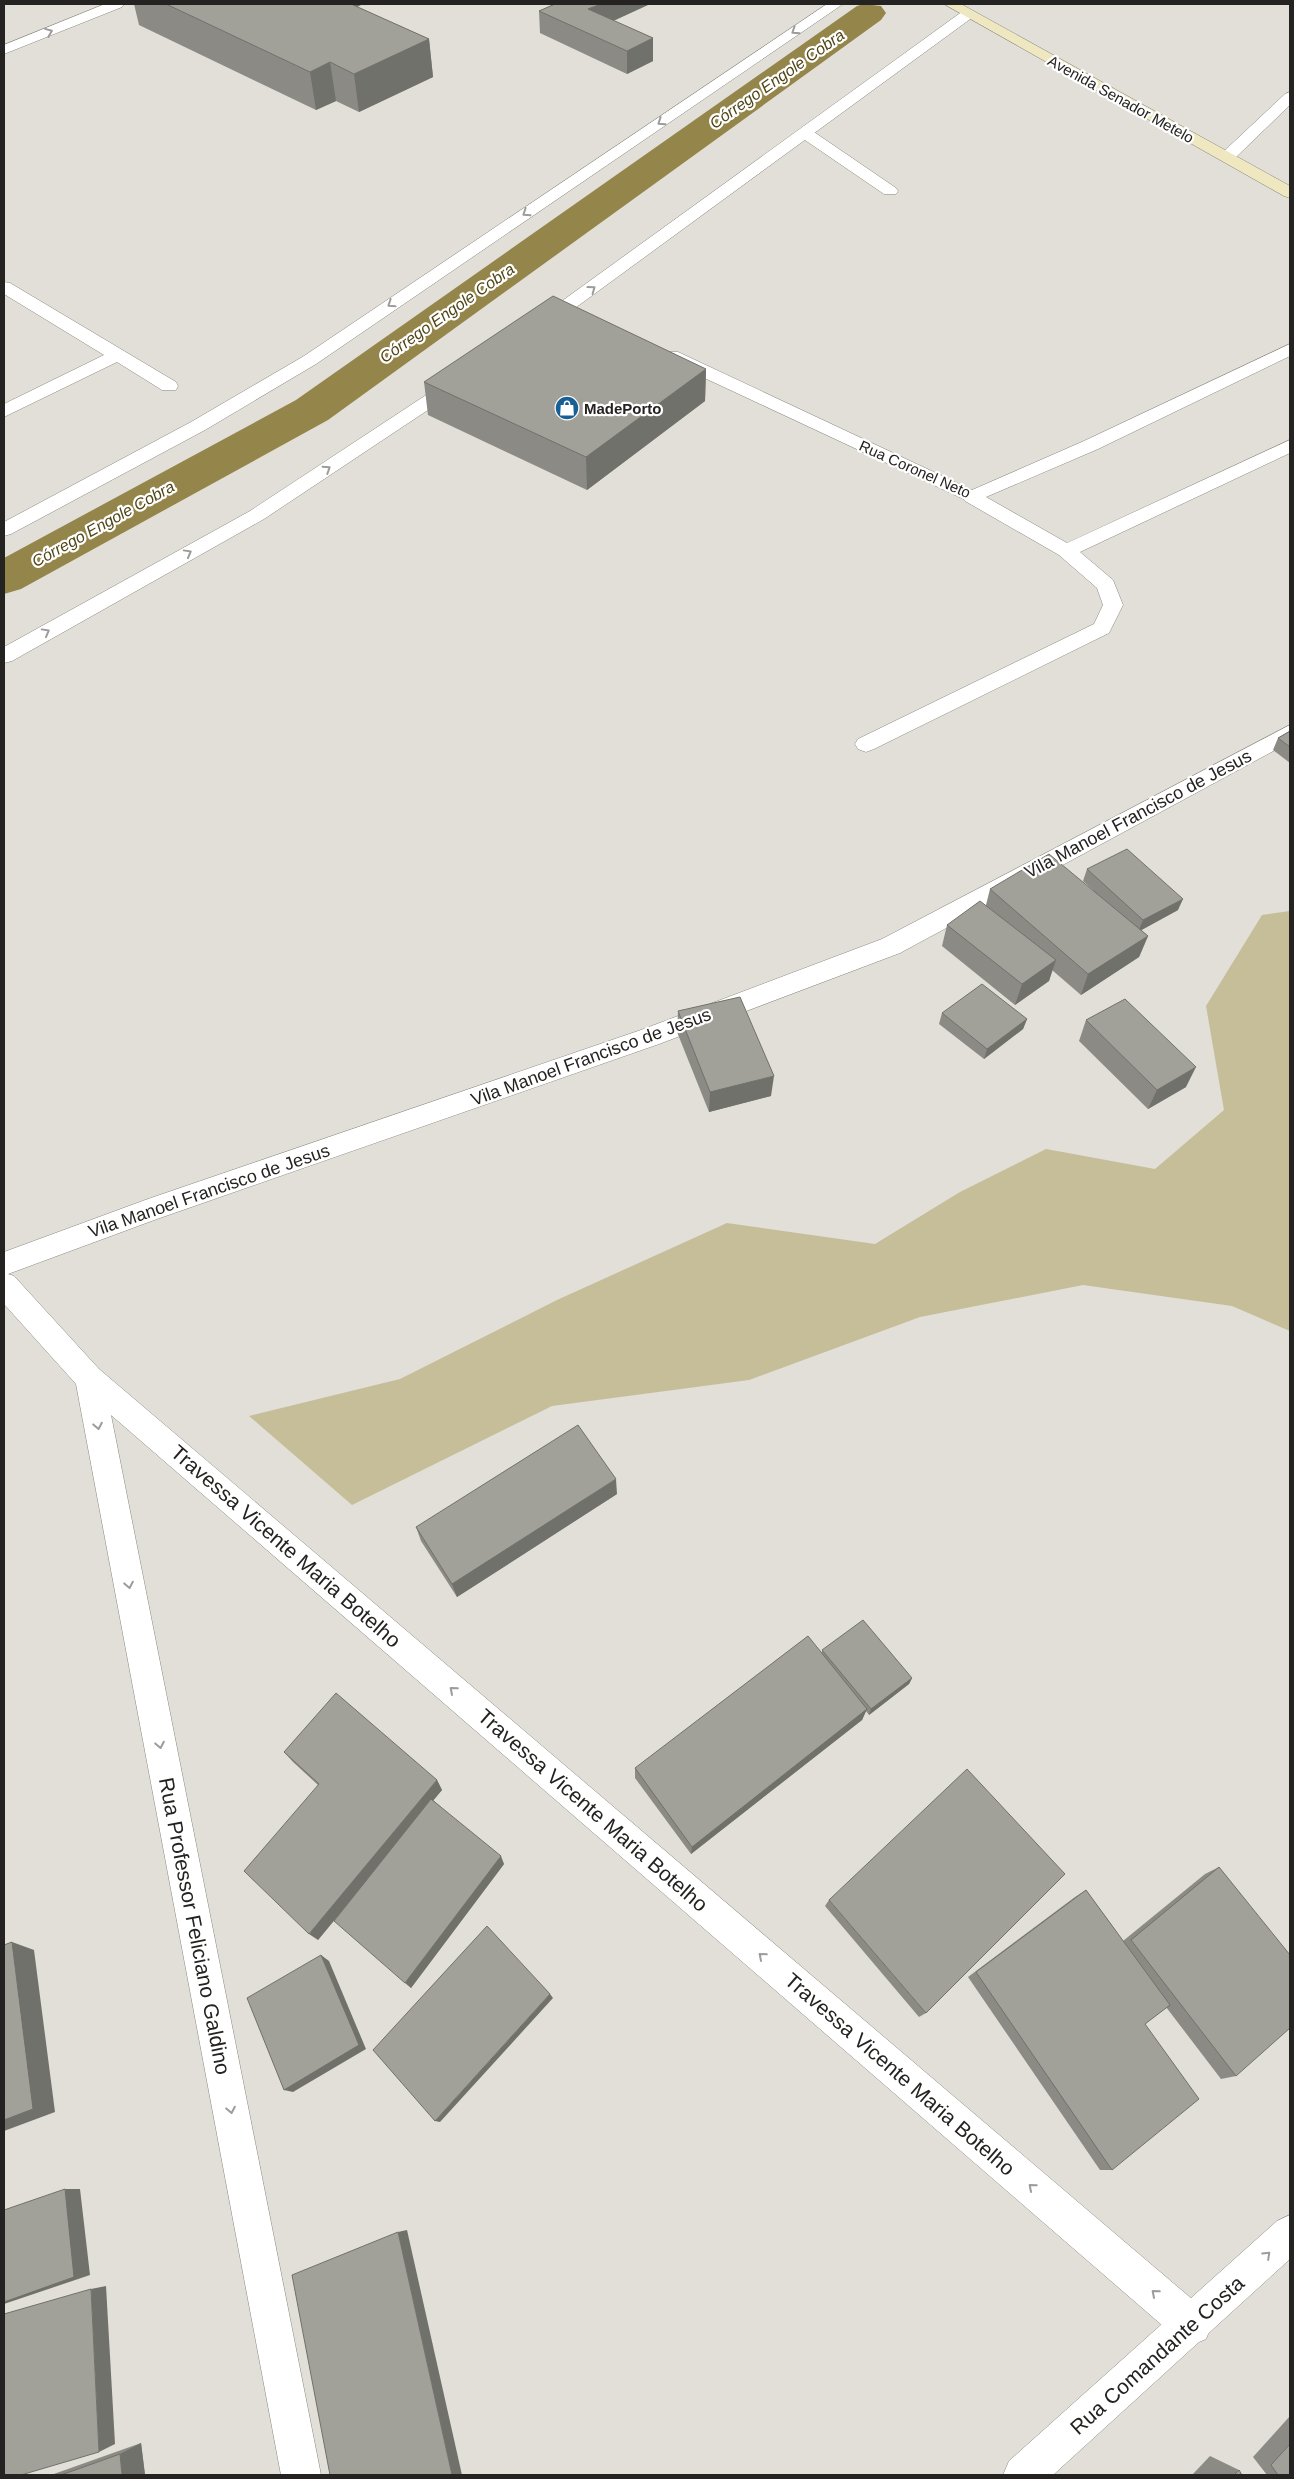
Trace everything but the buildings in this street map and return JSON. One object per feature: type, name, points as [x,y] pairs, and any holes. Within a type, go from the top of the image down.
[{"type":"main road","name":"Avenida Senador Metelo","points":[[951,4],[1290,193]]},
{"type":"street","points":[[4,50],[117,4]]},
{"type":"street","points":[[4,530],[198,426],[310,360],[836,4]]},
{"type":"street","points":[[526,335],[968,14]]},
{"type":"street","points":[[1227,157],[1290,97]]},
{"type":"street","points":[[805,133],[890,191]]},
{"type":"street","points":[[4,287],[169,386]]},
{"type":"street","points":[[4,307],[23,298]]},
{"type":"street","points":[[567,307],[585,315]]},
{"type":"street","name":"Rua Coronel Neto","points":[[657,349],[972,497],[1091,445],[1290,349]]},
{"type":"street","points":[[4,411],[117,355]]},
{"type":"street","points":[[4,656],[258,515],[470,374]]},
{"type":"street","points":[[1066,551],[1290,446]]},
{"type":"street","points":[[866,744],[1102,628],[1113,605],[1106,585],[1066,551],[972,497]]},
{"type":"street","name":"Vila Manoel Francisco de Jesus","points":[[4,1264],[148,1211],[650,1037],[891,946],[1290,733]]},
{"type":"street","name":"Travessa Vicente Maria Botelho","points":[[4,1285],[89,1378],[1192,2325]]},
{"type":"street","name":"Rua Professor Feliciano Galdino","points":[[89,1378],[301,2475]]},
{"type":"street","name":"Rua Comandante Costa","points":[[1023,2475],[1192,2325],[1290,2234]]},
{"type":"shaded area","points":[[1290,911],[1290,1331],[1232,1306],[1083,1285],[920,1317],[749,1380],[552,1406],[352,1505],[249,1416],[400,1379],[557,1300],[727,1223],[875,1244],[960,1192],[1046,1149],[1155,1169],[1224,1110],[1206,1006],[1262,915]]},
{"type":"waterway","name":"Córrego Engole Cobra","points":[[4,578],[312,410],[869,13]]},
{"type":"place","name":"MadePorto","points":[[567,408]]}]
